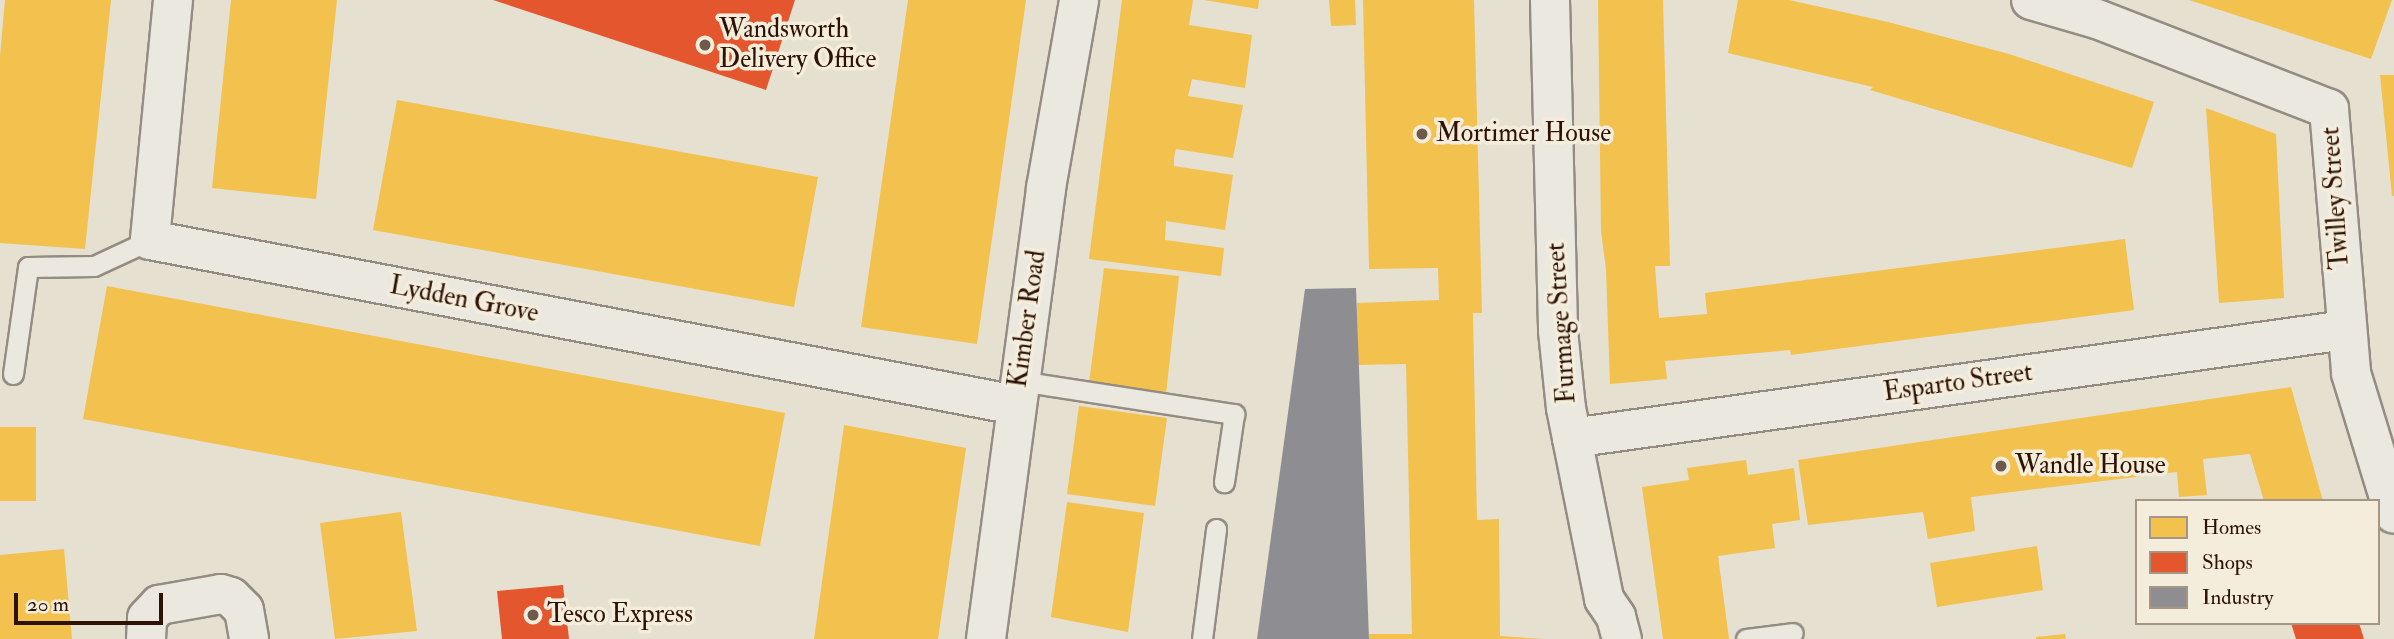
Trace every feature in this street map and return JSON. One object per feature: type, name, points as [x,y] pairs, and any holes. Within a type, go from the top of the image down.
[{"type":"street","points":[[150,240],[173,0]]},
{"type":"street","name":"Kimber Road","points":[[986,639],[1018,393],[1079,0]]},
{"type":"street","name":"Furmage Street","points":[[1550,0],[1558,331],[1572,438],[1604,598],[1616,617],[1622,639]]},
{"type":"street","name":"Twilley Street","points":[[2031,0],[2097,19],[2329,109],[2345,330],[2351,373],[2394,514]]},
{"type":"street","name":"Lydden Grove","points":[[150,240],[1018,393]]},
{"type":"street","name":"Esparto Street","points":[[1572,438],[2345,330]]},
{"type":"street","points":[[146,639],[147,618],[159,605],[221,594],[230,597],[244,610],[249,639]]},
{"type":"lane","points":[[13,374],[28,267],[94,266],[150,240]]},
{"type":"lane","points":[[1018,393],[1234,414],[1224,482]]},
{"type":"lane","points":[[1202,639],[1216,529]]},
{"type":"lane","points":[[1746,639],[1793,633]]},
{"type":"building: Homes","points":[[5,0],[111,0],[85,249],[0,243],[0,56]]},
{"type":"building: Homes","points":[[231,0],[337,0],[316,199],[212,188]]},
{"type":"building: Homes","points":[[908,0],[1026,0],[977,344],[861,327]]},
{"type":"building: Homes","points":[[1122,0],[1193,0],[1189,25],[1252,35],[1245,88],[1192,79],[1188,96],[1243,105],[1233,158],[1176,149],[1174,158],[1174,166],[1233,175],[1225,230],[1166,221],[1165,240],[1224,248],[1221,276],[1089,259]]},
{"type":"building: Homes","points":[[1204,0],[1259,0],[1258,9]]},
{"type":"building: Homes","points":[[1329,0],[1355,0],[1356,25],[1331,26]]},
{"type":"building: Homes","points":[[1363,0],[1474,0],[1482,313],[1473,313],[1477,520],[1499,519],[1500,636],[1544,639],[1369,639],[1369,634],[1412,634],[1406,364],[1358,365],[1357,303],[1439,300],[1438,268],[1369,269]]},
{"type":"building: Homes","points":[[1598,0],[1663,0],[1670,266],[1655,266],[1659,318],[1707,314],[1705,293],[2125,239],[2134,310],[1791,355],[1790,350],[1665,361],[1667,379],[1610,384],[1606,269],[1601,231]]},
{"type":"building: Homes","points":[[1738,0],[1789,0],[1888,22],[2009,54],[2154,102],[2132,168],[1870,90],[1873,87],[1728,53]]},
{"type":"building: Homes","points":[[2189,0],[2392,0],[2371,59]]},
{"type":"building: Homes","points":[[2380,75],[2394,75],[2394,196],[2392,196]]},
{"type":"building: Homes","points":[[397,100],[818,177],[794,307],[373,230]]},
{"type":"building: Homes","points":[[2206,108],[2276,134],[2284,298],[2219,303]]},
{"type":"building: Homes","points":[[1104,268],[1179,276],[1166,394],[1089,383]]},
{"type":"building: Homes","points":[[107,286],[785,413],[760,546],[83,419]]},
{"type":"building: Homes","name":"Wandle House","points":[[2291,387],[2322,499],[2263,499],[2250,454],[2203,459],[2207,495],[2179,497],[2177,472],[1971,497],[1975,531],[1928,539],[1923,512],[1808,525],[1798,460]]},
{"type":"building: Homes","points":[[1079,406],[1167,418],[1155,506],[1067,494]]},
{"type":"building: Homes","points":[[844,425],[966,448],[938,639],[814,639]]},
{"type":"building: Homes","points":[[0,427],[36,427],[36,501],[0,501]]},
{"type":"building: Homes","points":[[1746,460],[1748,475],[1794,468],[1800,520],[1772,524],[1775,548],[1718,556],[1729,639],[1663,639],[1642,487],[1689,480],[1687,468]]},
{"type":"building: Homes","points":[[1067,502],[1144,513],[1128,632],[1051,617]]},
{"type":"building: Homes","points":[[401,512],[417,631],[335,639],[320,523]]},
{"type":"building: Homes","points":[[2037,546],[2043,590],[1937,607],[1930,563]]},
{"type":"building: Homes","points":[[64,549],[72,639],[0,639],[0,555]]},
{"type":"building: Homes","points":[[2065,634],[2066,639],[2036,639],[2036,637]]},
{"type":"building: Shops","name":"Wandsworth Delivery Office","points":[[493,0],[795,0],[766,90]]},
{"type":"building: Shops","name":"Tesco Express","points":[[563,585],[569,639],[502,639],[497,591]]},
{"type":"building: Shops","points":[[2292,625],[2360,625],[2364,639],[2296,639]]},
{"type":"building: Industry","points":[[1356,288],[1369,639],[1257,639],[1305,289]]},
{"type":"place","name":"Wandsworth Delivery Office","points":[[705,45]]},
{"type":"place","name":"Mortimer House","points":[[1422,134]]},
{"type":"place","name":"Wandle House","points":[[2001,466]]},
{"type":"place","name":"Tesco Express","points":[[533,615]]}]
